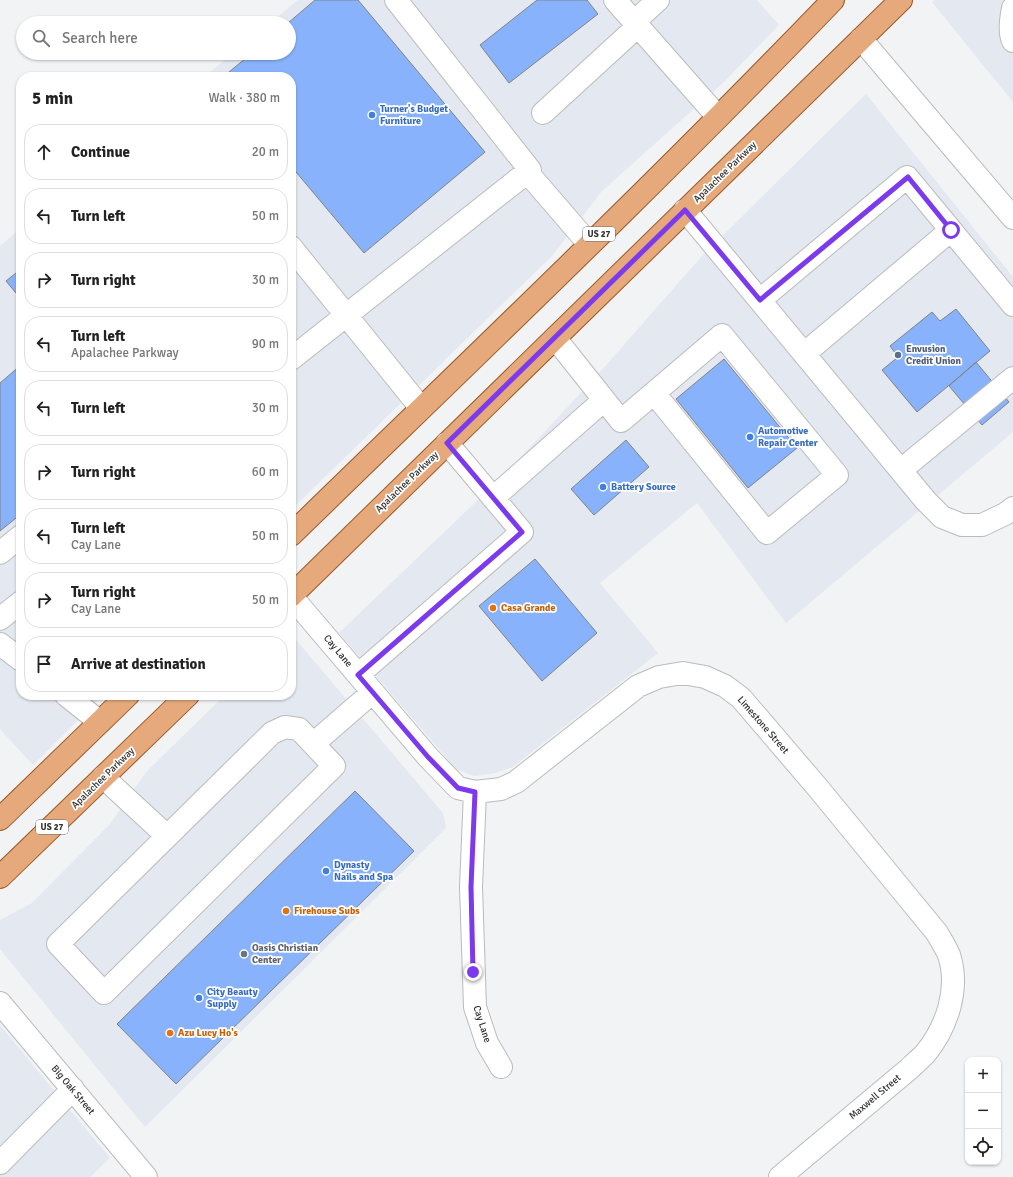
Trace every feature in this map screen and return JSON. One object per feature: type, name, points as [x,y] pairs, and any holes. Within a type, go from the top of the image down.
[{"type":"main road","name":"US 27","points":[[296,530],[421,408],[481,352],[718,117],[833,0]]},
{"type":"main road","name":"Apalachee Parkway","points":[[296,591],[901,0]]},
{"type":"main road","points":[[0,820],[123,700]]},
{"type":"main road","name":"Apalachee Parkway","points":[[0,877],[183,700]]},
{"type":"street","points":[[296,355],[530,170],[396,0]]},
{"type":"street","points":[[615,0],[718,117]]},
{"type":"street","points":[[543,113],[636,24],[658,0]]},
{"type":"street","points":[[1013,8],[1011,38],[1013,41]]},
{"type":"street","points":[[861,39],[1013,218]]},
{"type":"street","points":[[527,172],[589,244]]},
{"type":"street","points":[[760,300],[908,177],[1013,305]]},
{"type":"street","points":[[685,210],[926,501],[942,517],[962,525],[982,524],[1005,514],[1013,508]]},
{"type":"street","points":[[804,354],[951,230]]},
{"type":"street","points":[[296,253],[421,408]]},
{"type":"street","points":[[555,338],[621,421],[722,334],[837,475],[767,533],[654,393]]},
{"type":"street","points":[[901,470],[1013,378]]},
{"type":"street","points":[[493,498],[604,400]]},
{"type":"street","points":[[358,675],[522,532],[447,443]]},
{"type":"street","points":[[0,553],[16,540]]},
{"type":"street","name":"Cay Lane","points":[[296,602],[428,757],[458,788],[475,792],[471,887],[475,1007],[487,1043],[501,1067]]},
{"type":"street","points":[[0,619],[16,606]]},
{"type":"street","points":[[0,644],[16,656]]},
{"type":"street","name":"Limestone Street","points":[[475,792],[500,789],[516,782],[638,686],[659,677],[683,673],[705,677],[725,686],[741,698],[818,788],[937,933],[949,954],[954,978],[951,1003]]},
{"type":"street","points":[[313,744],[373,692]]},
{"type":"street","points":[[72,700],[100,722]]},
{"type":"street","points":[[285,727],[299,729],[334,766],[104,993],[58,944],[168,836],[272,733],[285,727]]},
{"type":"street","points":[[104,777],[168,836]]},
{"type":"street","name":"Big Oak Street","points":[[0,1003],[146,1177]]},
{"type":"street","name":"Maxwell Street","points":[[780,1177],[909,1069],[924,1054],[940,1031],[951,1003]]},
{"type":"street","points":[[1,1160],[73,1089]]},
{"type":"shaded area","points":[[298,0],[757,0],[779,25],[724,82],[602,191],[552,256],[296,505],[296,72],[210,72],[225,60],[296,60],[296,16],[279,16]]},
{"type":"shaded area","points":[[935,0],[1013,0],[1013,102],[932,2]]},
{"type":"shaded area","points":[[866,94],[1013,277],[1013,432],[786,623],[697,503],[600,583],[658,653],[513,767],[496,773],[474,776],[456,769],[339,633],[508,471],[600,372],[702,256]]},
{"type":"shaded area","points":[[16,232],[16,700],[98,700],[33,765],[0,729],[0,246]]},
{"type":"shaded area","points":[[296,640],[443,813],[446,828],[145,1127],[0,949],[0,920],[32,903],[110,824],[146,772],[220,700],[296,700]]},
{"type":"shaded area","points":[[0,1025],[110,1158],[90,1177],[0,1177]]},
{"type":"building","name":"Turner's Budget Furniture","points":[[315,0],[358,0],[485,152],[364,253],[296,172],[296,72],[229,72],[244,60],[296,60],[296,16]]},
{"type":"building","points":[[537,0],[587,0],[598,14],[509,83],[480,45]]},
{"type":"building","points":[[16,273],[16,293],[6,281]]},
{"type":"building","points":[[956,309],[990,351],[917,412],[882,370],[898,357],[890,346],[932,312],[940,321]]},
{"type":"building","points":[[724,359],[797,448],[748,488],[676,399]]},
{"type":"building","points":[[976,362],[1009,402],[982,425],[949,386]]},
{"type":"building","points":[[16,369],[16,518],[0,531],[0,383]]},
{"type":"building","points":[[626,440],[649,467],[594,515],[571,489]]},
{"type":"building","points":[[535,559],[597,633],[542,681],[479,606]]},
{"type":"building","points":[[355,791],[414,851],[176,1084],[117,1024]]},
{"type":"place","name":"Turner's Budget Furniture","points":[[372,115]]},
{"type":"place","name":"Envusion Credit Union","points":[[898,355]]},
{"type":"place","name":"Automotive Repair Center","points":[[750,437]]},
{"type":"place","name":"Battery Source","points":[[603,487]]},
{"type":"place","name":"Casa Grande","points":[[493,608]]},
{"type":"place","name":"Dynasty Nails and Spa","points":[[326,871]]},
{"type":"place","name":"Firehouse Subs","points":[[286,911]]},
{"type":"place","name":"Oasis Christian Center","points":[[244,954]]},
{"type":"place","name":"City Beauty Supply","points":[[199,998]]},
{"type":"place","name":"Azu Lucy Ho's","points":[[170,1033]]},
{"type":"route","points":[[473,972],[471,887],[475,792],[458,788],[428,757],[358,675],[522,532],[447,443],[685,210],[760,300],[908,177],[951,230]]}]
